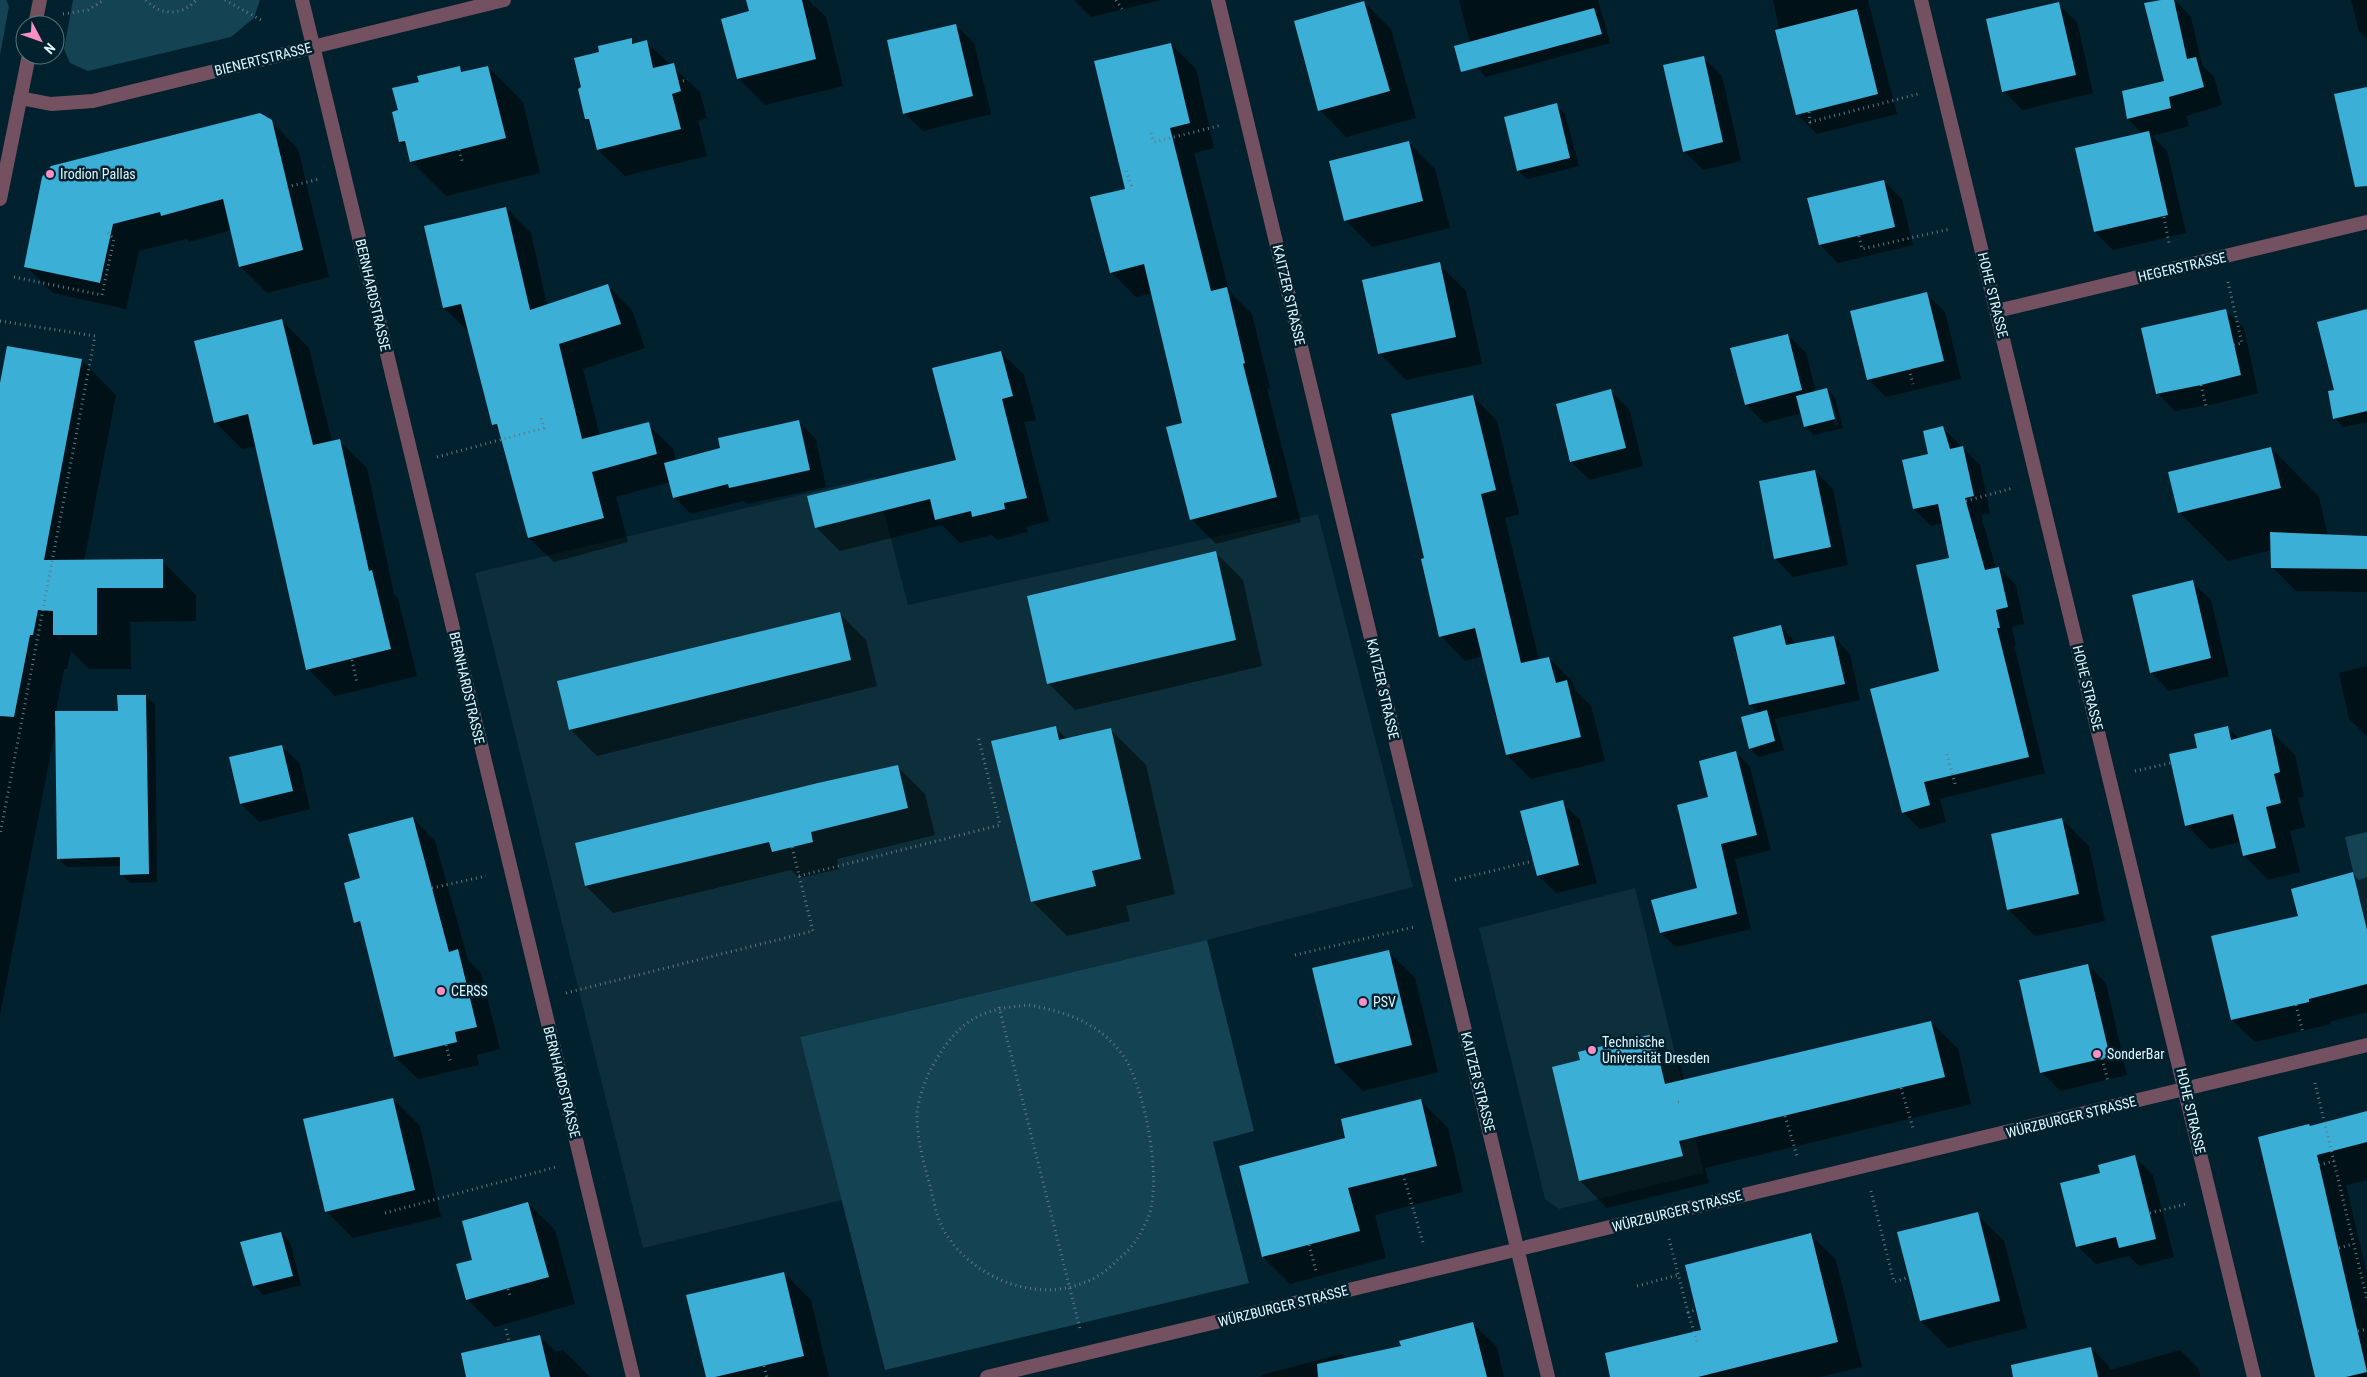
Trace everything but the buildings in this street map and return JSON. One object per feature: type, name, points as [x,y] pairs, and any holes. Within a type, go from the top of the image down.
[{"type":"street","points":[[37,15],[40,0]]},
{"type":"street","name":"BERNHARDSTRASSE","points":[[302,0],[633,1377]]},
{"type":"street","name":"BIENERTSTRASSE","points":[[20,98],[51,104],[93,101],[504,0]]},
{"type":"street","name":"KAITZER STRASSE","points":[[1218,0],[1548,1377]]},
{"type":"street","name":"HOHE STRASSE","points":[[1921,0],[2254,1377]]},
{"type":"street","points":[[0,199],[27,65]]},
{"type":"street","name":"HEGERSTRASSE","points":[[1996,311],[2367,222]]},
{"type":"street","name":"WÜRZBURGER STRASSE","points":[[987,1377],[2367,1045]]},
{"type":"path","points":[[62,14],[88,10],[104,0]]},
{"type":"path","points":[[146,0],[161,11],[173,13],[184,10],[196,0]]},
{"type":"path","points":[[225,0],[260,20]]},
{"type":"path","points":[[1116,0],[1122,9]]},
{"type":"path","points":[[678,82],[688,80]]},
{"type":"path","points":[[1809,112],[1810,122],[1943,88]]},
{"type":"path","points":[[1152,133],[1154,142],[1246,119]]},
{"type":"path","points":[[459,150],[462,164]]},
{"type":"path","points":[[1126,171],[1132,187]]},
{"type":"path","points":[[287,187],[344,173]]},
{"type":"path","points":[[1859,236],[1862,249],[1975,223]]},
{"type":"path","points":[[14,277],[102,295],[114,238],[105,230]]},
{"type":"path","points":[[2222,257],[2242,343],[2234,345]]},
{"type":"path","points":[[0,321],[94,336],[0,835]]},
{"type":"path","points":[[1909,370],[1913,384]]},
{"type":"path","points":[[2201,385],[2206,406]]},
{"type":"path","points":[[458,451],[544,428],[540,415]]},
{"type":"path","points":[[1966,501],[2038,481]]},
{"type":"path","points":[[352,660],[357,683]]},
{"type":"path","points":[[799,876],[1000,825],[978,736]]},
{"type":"path","points":[[1947,754],[1955,784]]},
{"type":"path","points":[[2110,777],[2171,763]]},
{"type":"path","points":[[577,990],[813,931],[792,847]]},
{"type":"path","points":[[1430,885],[1533,862]]},
{"type":"path","points":[[432,888],[511,870]]},
{"type":"path","points":[[1295,955],[1439,922]]},
{"type":"path","points":[[1029,1005],[1064,1011],[1098,1030],[1122,1054],[1140,1090],[1154,1172],[1149,1216],[1132,1248],[1100,1275],[1069,1287],[1036,1290],[1008,1284],[984,1272],[959,1252],[942,1228],[921,1154],[917,1115],[926,1079],[943,1047],[969,1021],[999,1008],[1029,1005]]},
{"type":"path","points":[[2296,1005],[2367,1299]]},
{"type":"path","points":[[999,1008],[1078,1324]]},
{"type":"path","points":[[446,1045],[451,1064]]},
{"type":"path","points":[[1901,1088],[1920,1153]]},
{"type":"path","points":[[1785,1116],[1804,1180]]},
{"type":"path","points":[[385,1213],[581,1161]]},
{"type":"path","points":[[2319,1165],[2334,1161]]},
{"type":"path","points":[[1865,1166],[1894,1282],[1909,1277]]},
{"type":"path","points":[[1403,1174],[1432,1270]]},
{"type":"path","points":[[2150,1213],[2211,1198]]},
{"type":"path","points":[[1662,1215],[1697,1342]]},
{"type":"path","points":[[2339,1248],[2353,1244]]},
{"type":"path","points":[[1637,1286],[1678,1275]]},
{"type":"path","points":[[508,1289],[511,1298]]},
{"type":"path","points":[[1688,1312],[1696,1310]]},
{"type":"path","points":[[506,1329],[509,1342]]},
{"type":"path","points":[[2358,1331],[2367,1329]]},
{"type":"path","points":[[764,1366],[766,1377]]},
{"type":"shaded area","points":[[0,0],[6,0],[9,6],[0,55]]},
{"type":"shaded area","points":[[73,0],[260,0],[254,18],[231,37],[88,71],[70,63],[65,51]]},
{"type":"shaded area","points":[[875,477],[908,605],[1318,514],[1413,887],[1207,940],[800,1037],[842,1200],[643,1248],[475,573]]},
{"type":"shaded area","points":[[2367,832],[2367,930],[2345,837]]},
{"type":"shaded area","name":"Technische Universität Dresden","points":[[1635,888],[1704,1173],[1559,1209],[1545,1199],[1479,928]]},
{"type":"shaded area","points":[[1207,940],[1254,1131],[1213,1142],[1249,1283],[885,1370],[800,1037]]},
{"type":"place","name":"Irodion Pallas","points":[[50,174]]},
{"type":"place","name":"CERSS","points":[[441,991]]},
{"type":"place","name":"PSV","points":[[1363,1002]]},
{"type":"place","name":"Technische Universität Dresden","points":[[1592,1050]]},
{"type":"place","name":"SonderBar","points":[[2097,1054]]}]
